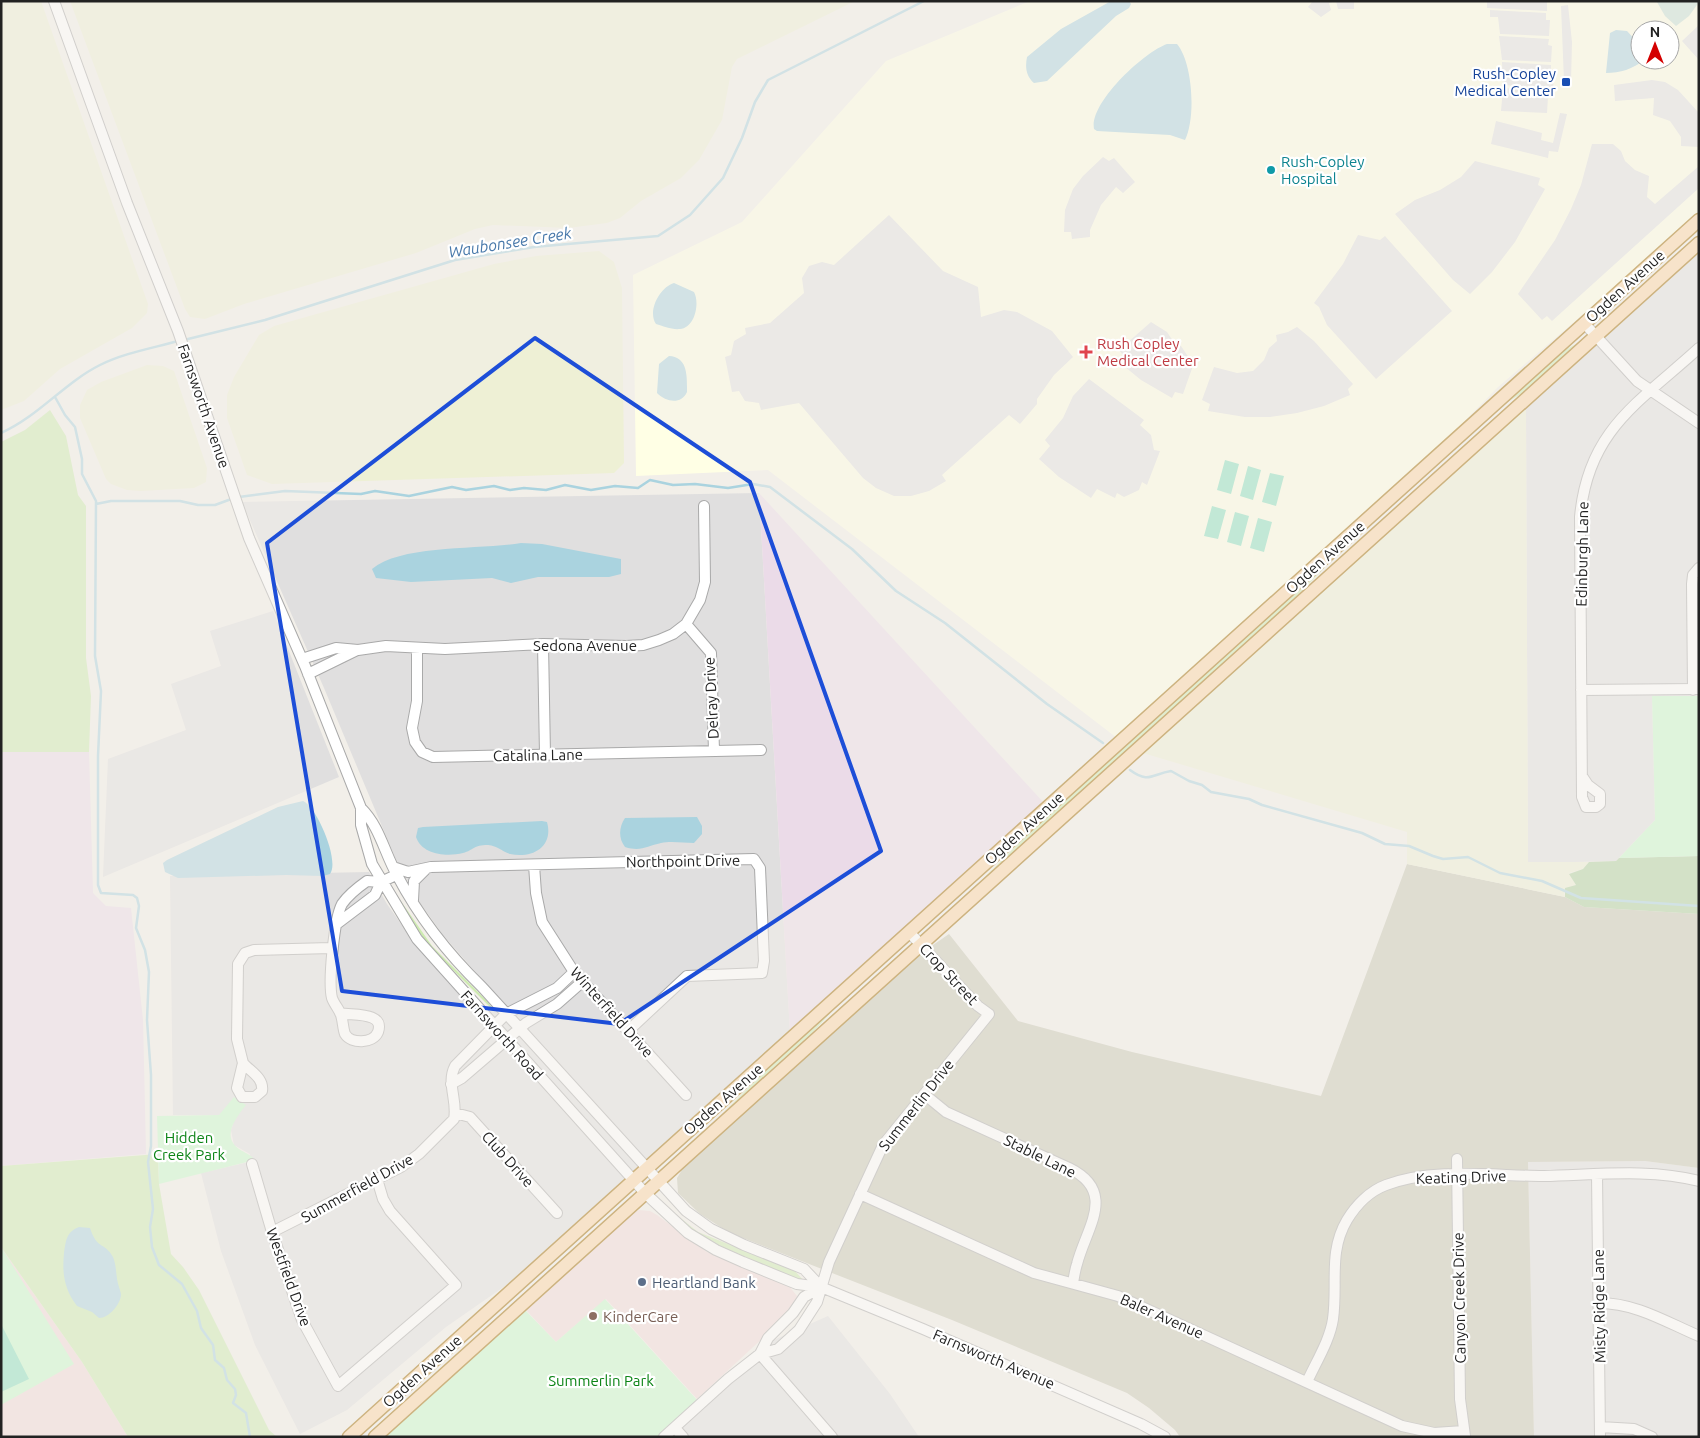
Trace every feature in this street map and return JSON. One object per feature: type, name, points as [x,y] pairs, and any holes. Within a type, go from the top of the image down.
[{"type":"main road","name":"Ogden Avenue","points":[[349,1437],[1699,220]]},
{"type":"main road","name":"Ogden Avenue","points":[[375,1437],[1151,739],[1699,242]]},
{"type":"street","name":"Farnsworth Avenue","points":[[54,1],[127,203],[178,331],[249,538],[302,659],[361,808],[373,821],[395,871]]},
{"type":"street","points":[[1584,323],[1637,381],[1699,423]]},
{"type":"street","name":"Edinburgh Lane","points":[[1582,776],[1580,517],[1585,484],[1596,452],[1620,418],[1699,348]]},
{"type":"street","name":"Sedona Avenue","points":[[302,659],[330,649],[358,650],[386,646],[445,649],[543,644],[643,645],[673,634],[686,624],[700,600],[705,582],[704,506]]},
{"type":"street","points":[[1581,690],[1696,689],[1692,584],[1693,575],[1699,568]]},
{"type":"street","name":"Delray Drive","points":[[686,624],[711,653],[714,751]]},
{"type":"street","points":[[543,644],[544,755]]},
{"type":"street","name":"Catalina Lane","points":[[417,648],[417,700],[412,728],[415,742],[422,752],[433,757],[761,750]]},
{"type":"street","name":"Sedona Avenue","points":[[308,674],[358,650]]},
{"type":"street","name":"Farnsworth Avenue","points":[[361,808],[361,825],[372,864],[381,882]]},
{"type":"street","name":"Northpoint Drive","points":[[395,871],[408,872],[431,867],[754,859],[760,868],[764,961],[762,973],[687,976],[628,1031]]},
{"type":"street","name":"Winterfield Drive","points":[[534,865],[536,894],[542,922],[574,972],[686,1095]]},
{"type":"street","points":[[413,905],[412,892],[414,882],[420,874],[431,867]]},
{"type":"street","points":[[338,922],[375,895],[381,882],[395,871]]},
{"type":"street","name":"Farnsworth Road","points":[[395,871],[413,905],[456,962],[646,1168]]},
{"type":"street","points":[[340,1013],[332,998],[331,948],[341,906],[352,891],[367,881],[381,882]]},
{"type":"street","name":"Farnsworth Road","points":[[381,882],[416,939],[633,1179]]},
{"type":"street","name":"Crop Street","points":[[909,932],[978,1006],[989,1014]]},
{"type":"street","points":[[243,1063],[237,1039],[237,1010],[238,964],[245,953],[254,950],[331,948]]},
{"type":"street","points":[[455,1113],[451,1073],[455,1066],[506,1014],[557,988],[574,972]]},
{"type":"street","points":[[451,1084],[462,1078],[532,1018],[557,1004],[582,982]]},
{"type":"street","name":"Summerlin Drive","points":[[664,1437],[728,1379],[760,1354],[778,1349],[799,1330],[817,1302],[829,1262],[883,1145],[989,1014]]},
{"type":"street","name":"Stable Lane","points":[[924,1094],[946,1112],[1069,1168],[1085,1179],[1092,1191],[1096,1210],[1077,1263],[1073,1283]]},
{"type":"street","name":"Summerfield Drive","points":[[272,1232],[401,1167],[419,1154],[454,1119],[455,1113]]},
{"type":"street","name":"Club Drive","points":[[455,1113],[470,1117],[557,1213]]},
{"type":"street","name":"Canyon Creek Drive","points":[[1457,1159],[1460,1398],[1464,1434]]},
{"type":"street","name":"Westfield Drive","points":[[252,1164],[272,1232],[302,1320],[338,1386],[456,1285],[390,1211],[383,1199],[377,1179]]},
{"type":"street","name":"Farnsworth Avenue","points":[[646,1168],[657,1182],[699,1221],[744,1245],[804,1269],[821,1287]]},
{"type":"street","name":"Keating Drive","points":[[1308,1382],[1333,1319],[1333,1267],[1340,1233],[1348,1218],[1369,1195],[1384,1185],[1418,1177],[1458,1175],[1597,1174],[1674,1176],[1699,1181]]},
{"type":"street","name":"Misty Ridge Lane","points":[[1597,1174],[1600,1432]]},
{"type":"street","name":"Farnsworth Avenue","points":[[633,1179],[671,1220],[700,1242],[716,1250],[797,1284],[821,1287],[984,1355],[1141,1424],[1165,1437]]},
{"type":"street","name":"Baler Avenue","points":[[860,1194],[1034,1273],[1118,1296],[1414,1430],[1464,1434]]},
{"type":"street","name":"Summerlin Drive","points":[[760,1354],[768,1338],[793,1313],[804,1297],[821,1287]]},
{"type":"street","points":[[1599,1303],[1623,1304],[1634,1307],[1699,1336]]},
{"type":"street","points":[[760,1354],[832,1437]]},
{"type":"street","points":[[675,1428],[683,1437]]},
{"type":"street","points":[[1600,1432],[1634,1429],[1652,1437]]},
{"type":"highlighted area","points":[[535,338],[750,482],[881,851],[619,1024],[342,991],[267,543]]},
{"type":"shaded area","points":[[1,1],[41,1],[148,304],[147,313],[132,328],[60,369],[24,401],[1,410]]},
{"type":"shaded area","points":[[70,1],[855,1],[737,59],[732,67],[722,120],[699,160],[681,178],[641,201],[620,218],[607,223],[568,228],[493,225],[475,229],[416,253],[244,304],[205,319],[190,317],[185,309]]},
{"type":"shaded area","name":"Rush Copley Medical Center","points":[[1030,1],[1699,1],[1699,212],[1498,387],[1443,443],[1117,738],[768,470],[636,476],[633,275],[742,222],[886,61]]},
{"type":"shaded area","points":[[1313,1],[1336,1],[1329,3],[1331,10],[1321,17],[1308,7]]},
{"type":"shaded area","points":[[1336,1],[1363,1],[1354,2],[1354,9],[1338,9]]},
{"type":"shaded area","points":[[1487,1],[1547,1],[1547,11],[1487,8]]},
{"type":"shaded area","points":[[1699,1],[1689,16],[1680,23],[1680,20],[1669,20],[1657,2]]},
{"type":"shaded area","points":[[1568,5],[1572,42],[1571,81],[1564,81],[1561,6]]},
{"type":"shaded area","points":[[1490,10],[1546,13],[1546,20],[1550,20],[1549,36],[1500,34],[1498,17],[1490,17]]},
{"type":"shaded area","points":[[1699,25],[1699,60],[1682,41]]},
{"type":"shaded area","points":[[1499,36],[1549,39],[1548,45],[1552,46],[1551,62],[1502,60]]},
{"type":"shaded area","points":[[1502,62],[1551,65],[1551,71],[1554,72],[1553,88],[1503,85]]},
{"type":"shaded area","points":[[1652,80],[1665,82],[1678,90],[1699,113],[1699,147],[1681,146],[1681,137],[1670,121],[1653,115],[1654,98],[1615,101],[1614,85]]},
{"type":"shaded area","points":[[1503,88],[1553,91],[1552,97],[1548,97],[1547,113],[1501,111]]},
{"type":"shaded area","points":[[1560,113],[1567,114],[1558,152],[1549,151],[1548,158],[1491,144],[1496,121],[1542,133],[1541,140],[1553,143]]},
{"type":"shaded area","points":[[1592,144],[1613,144],[1621,151],[1625,161],[1635,170],[1649,176],[1647,197],[1655,204],[1699,166],[1699,188],[1552,321],[1547,316],[1542,320],[1518,294],[1555,240],[1571,209],[1581,185]]},
{"type":"shaded area","points":[[1103,157],[1109,161],[1114,158],[1135,182],[1123,193],[1116,187],[1101,205],[1090,230],[1090,237],[1072,239],[1071,232],[1064,232],[1065,210],[1073,189],[1083,176]]},
{"type":"shaded area","points":[[1475,161],[1540,178],[1538,185],[1545,189],[1515,242],[1492,272],[1470,294],[1453,280],[1395,214],[1415,200],[1440,190],[1461,177]]},
{"type":"shaded area","points":[[889,215],[943,271],[978,287],[981,317],[1004,310],[1017,312],[1052,331],[1073,357],[1054,375],[1037,399],[1037,404],[1020,424],[1009,415],[942,475],[946,481],[929,491],[911,496],[894,496],[876,488],[863,478],[799,403],[761,410],[759,403],[745,401],[739,391],[732,392],[725,357],[731,355],[734,341],[746,334],[745,328],[770,323],[804,293],[802,278],[809,266],[822,262],[834,265]]},
{"type":"shaded area","points":[[1358,235],[1380,240],[1385,236],[1452,311],[1376,379],[1327,325],[1319,307],[1314,303],[1343,264]]},
{"type":"shaded area","points":[[1699,250],[1699,696],[1652,697],[1655,820],[1616,861],[1528,863],[1526,408]]},
{"type":"shaded area","points":[[599,251],[614,262],[622,288],[624,463],[614,473],[272,484],[247,475],[227,418],[227,395],[234,377],[259,335],[274,326],[494,264],[536,256]]},
{"type":"shaded area","points":[[1151,322],[1167,332],[1175,344],[1181,346],[1189,358],[1195,360],[1183,394],[1175,392],[1172,398],[1141,380],[1119,362],[1124,356],[1119,350]]},
{"type":"shaded area","points":[[1297,327],[1314,341],[1353,384],[1348,389],[1350,395],[1324,406],[1270,417],[1245,417],[1208,411],[1210,404],[1202,400],[1214,367],[1237,373],[1253,371],[1264,360],[1269,348],[1277,341],[1276,335]]},
{"type":"shaded area","points":[[147,365],[163,366],[174,371],[207,468],[206,482],[194,488],[141,491],[127,490],[111,484],[106,479],[80,418],[80,405],[87,390],[101,382]]},
{"type":"shaded area","points":[[1089,379],[1144,420],[1140,425],[1151,435],[1154,450],[1160,451],[1147,485],[1142,482],[1139,490],[1124,497],[1117,493],[1115,498],[1097,489],[1091,498],[1059,477],[1039,459],[1050,446],[1045,440],[1063,418],[1073,396]]},
{"type":"shaded area","points":[[1526,408],[1528,862],[1589,862],[1583,869],[1569,873],[1576,885],[1569,887],[1564,893],[1565,897],[1407,864],[1407,832],[1143,753]]},
{"type":"shaded area","points":[[759,493],[790,1033],[518,1277],[446,1327],[347,1410],[300,1434],[255,1345],[221,1251],[201,1173],[249,1162],[250,1154],[234,1145],[231,1130],[234,1121],[219,1115],[173,1115],[170,876],[369,872],[387,904],[418,948],[479,1016],[499,999],[443,935],[418,900],[397,862],[324,688],[242,502]]},
{"type":"shaded area","points":[[759,493],[1044,803],[790,1033],[777,806]]},
{"type":"shaded area","points":[[273,611],[339,777],[103,877],[108,759],[186,730],[171,684],[221,666],[210,631]]},
{"type":"shaded area","points":[[1,752],[89,752],[93,893],[106,906],[131,908],[143,1020],[146,1154],[1,1166]]},
{"type":"shaded area","points":[[1407,864],[1565,897],[1584,907],[1699,914],[1699,1168],[1645,1161],[1528,1162],[1534,1437],[1180,1437],[1175,1430],[1149,1408],[1127,1393],[952,1320],[730,1233],[700,1214],[678,1193],[677,1178],[685,1165],[910,961],[949,934],[1018,1021],[1132,1052],[1321,1096]]},
{"type":"shaded area","points":[[1645,1161],[1699,1168],[1699,1437],[1534,1437],[1528,1162]]},
{"type":"shaded area","points":[[639,1210],[650,1211],[657,1215],[707,1252],[789,1286],[797,1296],[796,1303],[791,1312],[697,1399],[606,1299],[556,1342],[525,1309],[623,1219]]},
{"type":"shaded area","points":[[1,1247],[82,1362],[128,1437],[1,1437]]},
{"type":"shaded area","points":[[828,1316],[890,1394],[919,1437],[658,1437],[758,1347]]},
{"type":"green space","points":[[1576,344],[1524,392],[1496,409],[1561,352]]},
{"type":"green space","points":[[50,410],[66,436],[78,495],[86,506],[86,658],[91,696],[89,752],[1,752],[1,442],[25,430]]},
{"type":"green space","points":[[1225,460],[1239,464],[1231,494],[1217,490]]},
{"type":"green space","points":[[1248,466],[1261,470],[1253,500],[1240,496]]},
{"type":"green space","points":[[1270,473],[1284,476],[1276,506],[1262,502]]},
{"type":"green space","points":[[1212,506],[1226,510],[1218,539],[1204,536]]},
{"type":"green space","points":[[1235,512],[1249,516],[1241,546],[1227,542]]},
{"type":"green space","points":[[1258,518],[1272,522],[1264,552],[1250,548]]},
{"type":"green space","points":[[1350,542],[1289,604],[981,881],[1040,822]]},
{"type":"green space","points":[[1652,696],[1699,696],[1699,856],[1619,858],[1655,820]]},
{"type":"green space","points":[[1699,856],[1699,914],[1584,907],[1565,897],[1565,888],[1576,885],[1569,874],[1583,869],[1589,862],[1616,861],[1619,858]]},
{"type":"green space","points":[[398,897],[432,946],[488,1002],[494,1011],[430,947],[412,922]]},
{"type":"green space","points":[[848,994],[813,1032],[720,1116],[792,1044]]},
{"type":"green space","name":"Hidden Creek Park","points":[[234,1097],[246,1105],[232,1127],[231,1138],[239,1149],[255,1160],[159,1184],[157,1116],[219,1115]]},
{"type":"green space","points":[[158,1154],[159,1184],[171,1254],[199,1290],[269,1430],[277,1437],[128,1437],[82,1362],[1,1247],[1,1166]]},
{"type":"green space","points":[[673,1212],[698,1232],[794,1270],[804,1281],[718,1246],[695,1233]]},
{"type":"green space","points":[[1,1247],[74,1364],[1,1405]]},
{"type":"green space","name":"Summerlin Park","points":[[605,1299],[698,1401],[659,1437],[384,1437],[524,1309],[556,1342]]},
{"type":"green space","points":[[1,1324],[29,1379],[1,1392]]},
{"type":"water","points":[[1111,1],[1129,1],[1131,4],[1129,8],[1116,16],[1047,81],[1034,83],[1027,71],[1027,57],[1061,29]]},
{"type":"water","points":[[1616,30],[1627,31],[1630,34],[1630,68],[1606,73],[1610,33]]},
{"type":"water","points":[[1167,44],[1177,44],[1187,64],[1192,105],[1191,118],[1185,140],[1170,135],[1097,131],[1094,129],[1095,118],[1100,106],[1120,80],[1145,57]]},
{"type":"water","points":[[674,283],[694,292],[696,297],[693,320],[685,328],[680,329],[656,324],[653,313],[656,300],[660,294],[669,285]]},
{"type":"water","points":[[669,356],[680,360],[686,374],[687,392],[681,399],[673,401],[657,393],[659,364]]},
{"type":"water","points":[[521,543],[542,544],[621,559],[621,574],[609,577],[538,577],[511,583],[492,578],[411,582],[376,578],[372,569],[385,561],[402,555],[443,549]]},
{"type":"water","points":[[303,801],[315,813],[326,835],[332,858],[330,874],[323,876],[286,875],[178,878],[165,872],[163,863],[167,860],[278,807]]},
{"type":"water","points":[[697,817],[702,826],[702,834],[694,843],[665,842],[635,849],[625,847],[621,840],[621,825],[625,818]]},
{"type":"water","points":[[547,822],[547,838],[539,849],[526,855],[510,854],[488,845],[450,855],[436,853],[424,848],[416,837],[418,828],[423,827]]},
{"type":"water","points":[[79,1227],[90,1228],[95,1240],[110,1252],[115,1262],[117,1281],[121,1294],[114,1310],[107,1316],[99,1318],[92,1312],[77,1306],[69,1293],[65,1281],[63,1260],[66,1241],[71,1231]]},
{"type":"waterway","name":"Waubonsee Creek","points":[[184,340],[265,320],[455,260],[534,247],[658,236],[690,215],[723,178],[742,138],[755,102],[768,80],[924,1]]},
{"type":"waterway","name":"Waubonsee Creek","points":[[1,433],[27,418],[87,372],[100,365],[129,354],[178,341]]},
{"type":"waterway","points":[[55,397],[65,415],[75,427],[82,459],[82,474],[96,501],[95,656],[101,691],[98,756],[98,885],[101,893],[133,895],[137,898],[139,906],[136,928],[145,950],[149,972],[147,1020],[151,1075],[151,1146],[148,1162],[153,1209],[150,1227],[152,1247],[159,1265],[182,1284],[197,1311],[201,1328],[213,1345],[215,1360],[224,1368],[227,1380],[235,1389],[236,1395],[233,1403],[246,1413],[250,1437]]},
{"type":"waterway","points":[[239,497],[285,491],[361,494],[375,491],[409,496],[452,487],[466,490],[494,486],[510,490],[524,488],[546,490],[565,485],[591,490],[615,486],[638,488],[650,480],[673,485],[695,484],[728,488],[753,484],[770,487],[852,549],[896,591],[945,623],[1047,704],[1103,743]]},
{"type":"waterway","points":[[96,504],[111,501],[180,501],[198,505],[215,505],[234,498]]},
{"type":"waterway","points":[[1130,770],[1146,777],[1171,771],[1189,781],[1202,785],[1211,792],[1249,799],[1262,805],[1362,833],[1385,844],[1409,846],[1443,859],[1468,857],[1500,873],[1542,881],[1581,898],[1699,906]]},
{"type":"place","name":"Rush-Copley Medical Center","points":[[1566,82]]},
{"type":"place","name":"Rush-Copley Hospital","points":[[1271,170]]},
{"type":"place","name":"Rush Copley Medical Center","points":[[1086,352]]},
{"type":"place","name":"Heartland Bank","points":[[642,1282]]},
{"type":"place","name":"KinderCare","points":[[593,1316]]}]
